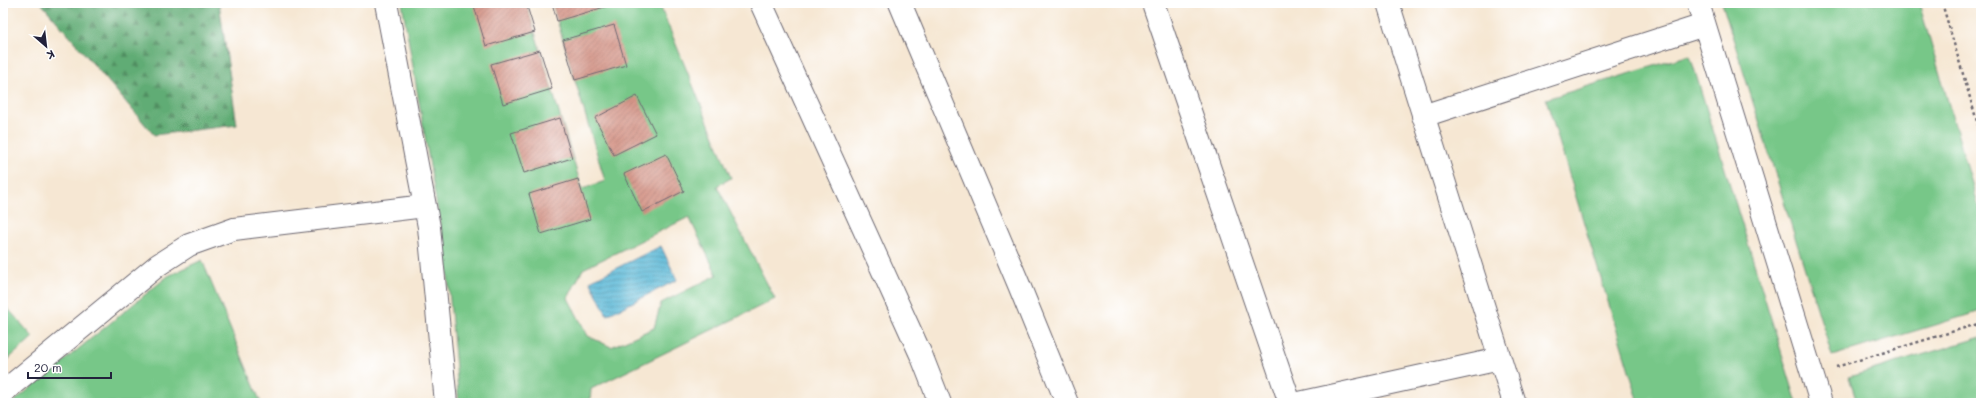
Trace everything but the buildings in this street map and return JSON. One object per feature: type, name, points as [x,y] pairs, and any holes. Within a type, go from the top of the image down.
[{"type":"street","points":[[386,3],[429,226],[446,403]]},
{"type":"street","points":[[761,3],[922,357],[940,403]]},
{"type":"street","points":[[900,3],[1067,403]]},
{"type":"street","points":[[1153,3],[1290,403]]},
{"type":"street","points":[[1388,3],[1514,403]]},
{"type":"street","points":[[1698,3],[1821,403]]},
{"type":"street","points":[[1423,116],[1704,25]]},
{"type":"street","points":[[3,392],[158,265],[189,245],[234,229],[425,206]]},
{"type":"street","points":[[1298,403],[1500,359]]},
{"type":"path","points":[[1942,3],[1981,135]]},
{"type":"path","points":[[1812,374],[1981,323]]},
{"type":"green space","points":[[41,3],[219,3],[237,125],[154,135]]},
{"type":"green space","points":[[402,3],[526,3],[582,189],[605,181],[552,3],[659,3],[731,178],[717,186],[775,299],[591,389],[590,403],[459,403],[447,265]],"holes":[[[689,217],[717,275],[661,303],[654,328],[611,347],[588,336],[568,298],[583,269]]]},
{"type":"green space","points":[[1722,3],[1919,3],[1981,214],[1981,311],[1832,356]]},
{"type":"green space","points":[[1690,55],[1797,403],[1639,403],[1546,99]]},
{"type":"green space","points":[[202,260],[261,403],[12,403],[168,276]]},
{"type":"green space","points":[[3,303],[33,337],[3,364]]},
{"type":"green space","points":[[1981,337],[1981,403],[1857,403],[1849,377]]},
{"type":"water","points":[[661,246],[677,280],[607,315],[590,281]]}]
